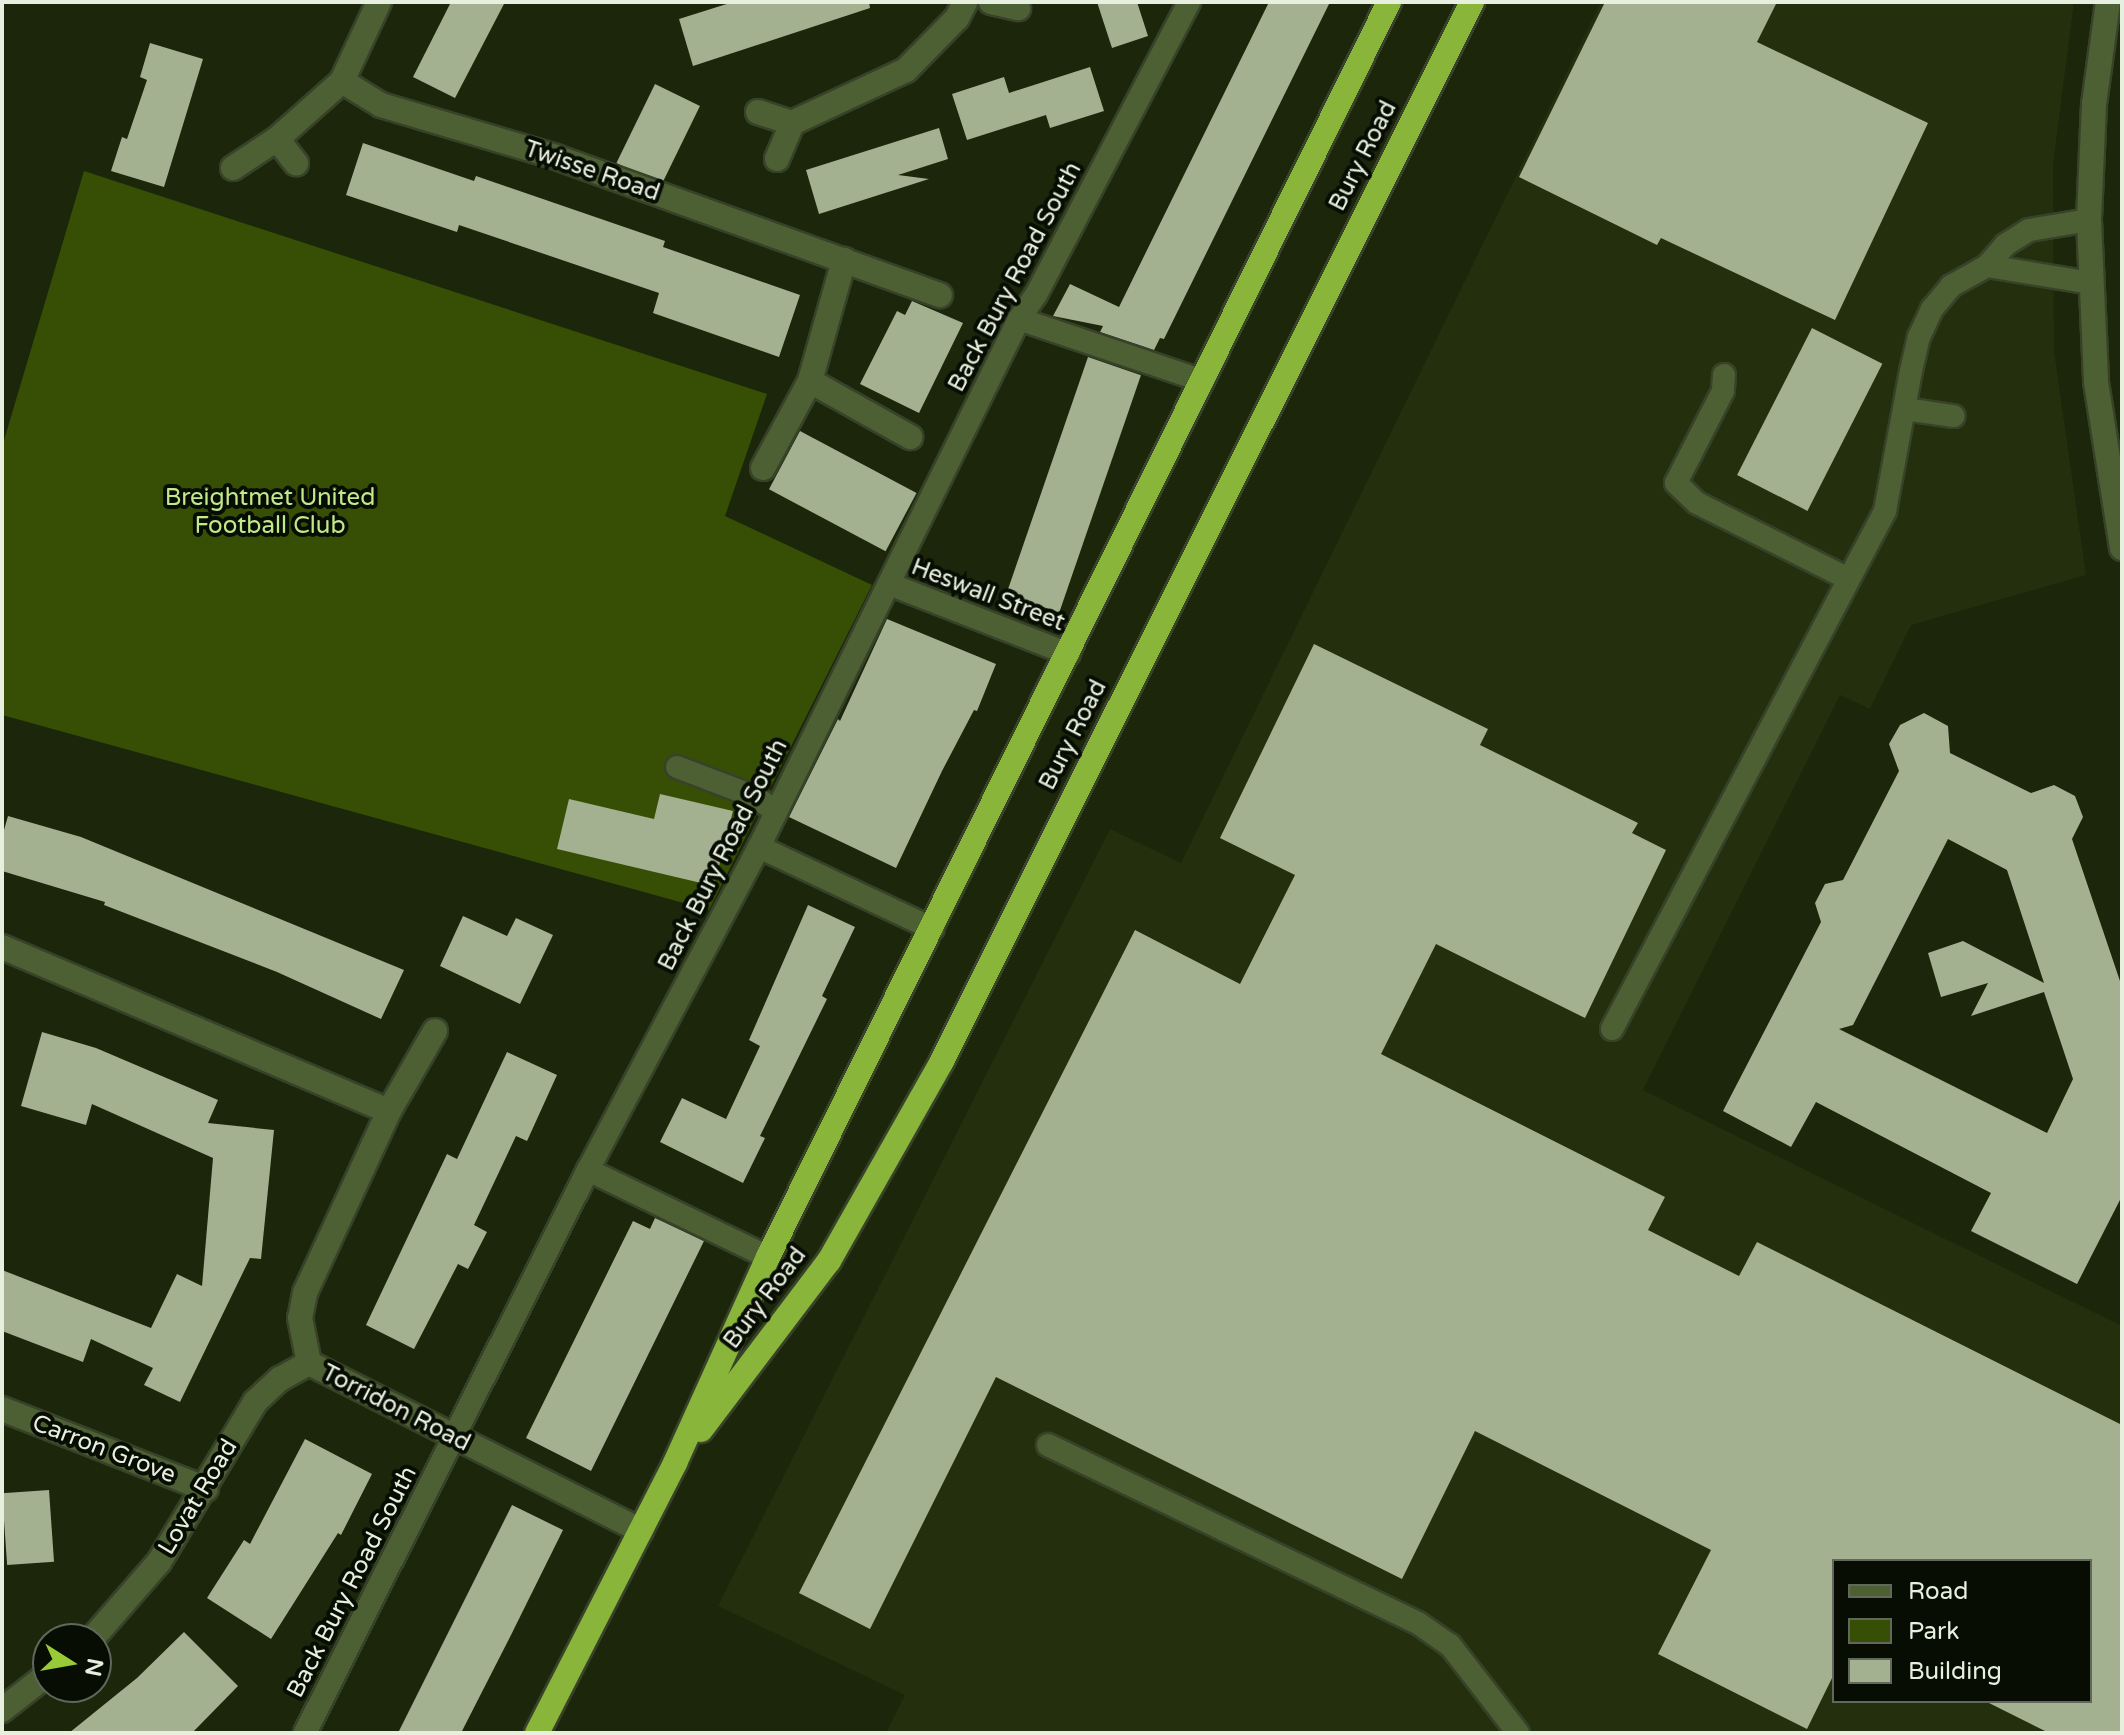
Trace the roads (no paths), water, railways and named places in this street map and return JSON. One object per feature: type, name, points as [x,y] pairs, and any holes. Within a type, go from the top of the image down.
[{"type":"highway","name":"Bury Road","points":[[537,1733],[675,1463],[768,1257],[933,929],[1389,2]]},
{"type":"highway","name":"Bury Road","points":[[675,1463],[829,1261],[942,1061],[1472,2]]},
{"type":"street","points":[[233,168],[277,139],[342,81],[379,2]]},
{"type":"street","points":[[777,159],[792,123],[906,70],[957,18],[965,2]]},
{"type":"street","points":[[991,2],[1018,8]]},
{"type":"street","points":[[2108,2],[2094,104],[2089,220],[2096,382],[2122,548]]},
{"type":"street","name":"Twisse Road","points":[[342,81],[381,105],[556,157],[940,295]]},
{"type":"street","points":[[758,112],[792,123]]},
{"type":"street","points":[[277,139],[296,163]]},
{"type":"street","points":[[763,468],[810,381],[844,260]]},
{"type":"street","points":[[810,381],[910,437]]},
{"type":"street","points":[[2,947],[389,1111]]},
{"type":"street","name":"Torridon Road","points":[[435,1031],[389,1111],[305,1293],[301,1336],[309,1363],[641,1531]]},
{"type":"street","name":"Lovat Road","points":[[106,1623],[159,1562],[206,1489],[255,1402],[280,1379],[309,1363]]},
{"type":"street","name":"Carron Grove","points":[[2,1409],[206,1489]]},
{"type":"street","points":[[2,1710],[32,1687]]},
{"type":"lane","name":"Back Bury Road South","points":[[305,1733],[588,1170],[759,847],[1019,319],[1036,295],[1189,2]]},
{"type":"lane","points":[[1612,1029],[1885,511],[1919,337],[1932,309],[1951,286],[1987,266],[2005,245],[2029,230],[2089,220]]},
{"type":"lane","points":[[1987,266],[2091,283]]},
{"type":"lane","points":[[1019,319],[1203,381]]},
{"type":"lane","points":[[1724,375],[1723,391],[1676,483],[1697,503],[1847,578]]},
{"type":"lane","points":[[1905,409],[1953,416]]},
{"type":"lane","name":"Heswall Street","points":[[889,584],[1069,654]]},
{"type":"lane","points":[[677,767],[756,797],[776,812]]},
{"type":"lane","points":[[759,847],[933,929]]},
{"type":"lane","points":[[588,1170],[768,1257]]},
{"type":"lane","points":[[1048,1445],[1418,1623],[1450,1645],[1518,1733]]},
{"type":"park label","name":"Breightmet United Football Club","points":[[270,512]]}]
